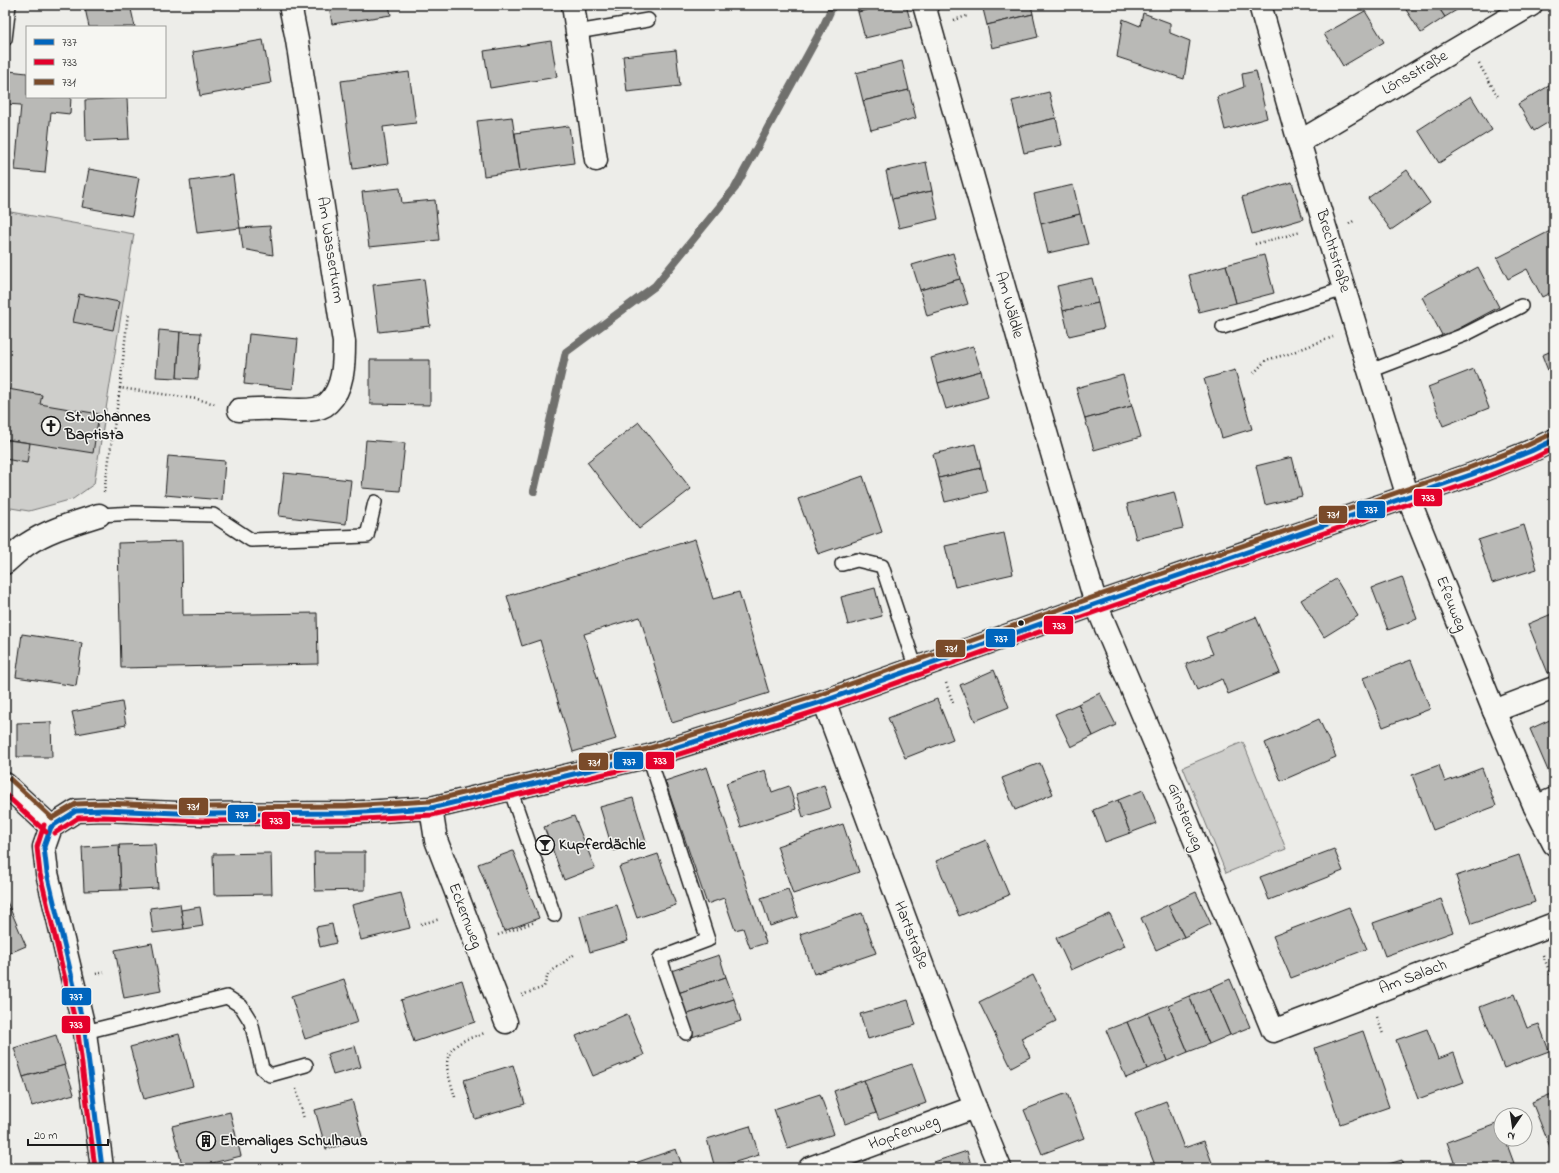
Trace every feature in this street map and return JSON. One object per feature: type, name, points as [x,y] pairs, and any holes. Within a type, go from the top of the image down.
[{"type":"street","name":"Am Wasserturm","points":[[239,410],[316,409],[327,404],[335,395],[341,382],[344,362],[343,335],[297,40],[290,5]]},
{"type":"street","points":[[574,5],[596,160]]},
{"type":"street","name":"Am Wäldle","points":[[924,5],[1096,604]]},
{"type":"street","name":"Brechtstraße","points":[[1260,5],[1299,142],[1408,497]]},
{"type":"street","name":"Lönsstraße","points":[[1299,142],[1531,5]]},
{"type":"street","points":[[102,1168],[85,1032],[47,873],[44,847],[51,827],[76,812],[103,810],[202,814],[339,813],[431,808],[649,756],[824,701],[916,669],[1096,604],[1408,497],[1531,451],[1554,440]]},
{"type":"street","name":"Efeuweg","points":[[1408,497],[1494,711],[1545,803],[1554,844]]},
{"type":"street","points":[[5,563],[26,545],[47,534],[72,523],[99,516]]},
{"type":"street","name":"Ginsterweg","points":[[1096,604],[1273,1031]]},
{"type":"street","points":[[1494,711],[1554,688]]},
{"type":"street","name":"Hartstraße","points":[[824,701],[975,1107],[1000,1168]]},
{"type":"street","points":[[5,784],[51,827]]},
{"type":"street","name":"Eckernweg","points":[[431,808],[436,840],[506,1022]]},
{"type":"street","name":"Am Salach","points":[[1273,1031],[1554,924]]},
{"type":"street","name":"Hopfenweg","points":[[810,1168],[975,1107]]},
{"type":"lane","points":[[5,39],[10,5]]},
{"type":"lane","points":[[577,32],[648,20]]},
{"type":"lane","points":[[1223,327],[1344,289]]},
{"type":"lane","points":[[1370,371],[1464,335],[1522,306]]},
{"type":"lane","points":[[99,516],[135,513],[213,515],[250,540],[367,536],[375,502]]},
{"type":"lane","points":[[842,564],[857,560],[882,566],[916,669]]},
{"type":"lane","points":[[649,756],[708,940],[660,958],[686,1033]]},
{"type":"lane","points":[[510,789],[554,915]]},
{"type":"lane","points":[[85,1032],[227,997],[241,1006],[251,1022],[262,1068],[270,1075],[306,1065]]},
{"type":"path","points":[[1466,43],[1499,98]]},
{"type":"path","points":[[1255,244],[1325,226]]},
{"type":"path","points":[[99,516],[120,388],[128,313]]},
{"type":"path","points":[[1254,373],[1266,360],[1288,354],[1356,329]]},
{"type":"path","points":[[120,388],[197,399],[239,410]]},
{"type":"path","points":[[475,943],[554,915]]},
{"type":"path","points":[[498,1002],[544,987],[548,974],[575,954]]},
{"type":"path","points":[[455,1097],[446,1062],[449,1051],[467,1039],[482,1034],[506,1022]]},
{"type":"path","points":[[290,1070],[304,1119]]},
{"type":"shaded area","points":[[5,211],[134,234],[94,484],[73,499],[29,511],[5,507]]},
{"type":"shaded area","points":[[1243,742],[1286,849],[1226,873],[1183,767]]},
{"type":"building","points":[[98,5],[130,5],[135,26],[89,26],[85,8]]},
{"type":"building","points":[[329,5],[389,5],[391,15],[332,24]]},
{"type":"building","points":[[468,5],[497,5],[468,9]]},
{"type":"building","points":[[614,5],[654,5],[654,6],[615,12]]},
{"type":"building","points":[[857,5],[888,5],[858,12]]},
{"type":"building","points":[[888,5],[906,5],[912,27],[865,38],[858,12]]},
{"type":"building","points":[[982,5],[1031,5],[1033,14],[987,25]]},
{"type":"building","points":[[1403,5],[1437,5],[1445,17],[1421,33]]},
{"type":"building","points":[[1437,5],[1465,5],[1445,17]]},
{"type":"building","points":[[1365,11],[1384,42],[1343,66],[1324,34]]},
{"type":"building","points":[[1143,13],[1170,23],[1170,33],[1190,41],[1184,79],[1117,57],[1123,19],[1140,26]]},
{"type":"building","points":[[1033,14],[1038,37],[992,48],[987,25]]},
{"type":"building","points":[[263,40],[271,83],[200,96],[193,52]]},
{"type":"building","points":[[551,41],[557,77],[490,88],[484,51]]},
{"type":"building","points":[[676,50],[680,86],[627,92],[623,56]]},
{"type":"building","points":[[902,61],[909,90],[863,101],[856,73]]},
{"type":"building","points":[[9,71],[26,73],[26,98],[71,98],[70,114],[51,112],[45,173],[15,170],[21,105],[6,104]]},
{"type":"building","points":[[1256,71],[1267,118],[1225,130],[1217,97],[1244,87],[1242,74]]},
{"type":"building","points":[[409,72],[416,123],[383,127],[388,164],[353,169],[341,81]]},
{"type":"building","points":[[1554,83],[1554,119],[1534,131],[1518,104]]},
{"type":"building","points":[[909,90],[916,118],[871,130],[863,101]]},
{"type":"building","points":[[1049,92],[1056,118],[1018,127],[1012,101]]},
{"type":"building","points":[[1471,96],[1492,130],[1439,163],[1418,130]]},
{"type":"building","points":[[127,98],[129,139],[86,141],[85,100]]},
{"type":"building","points":[[512,117],[520,171],[484,176],[477,121]]},
{"type":"building","points":[[1056,118],[1062,145],[1024,153],[1018,127]]},
{"type":"building","points":[[569,126],[574,163],[520,171],[515,133]]},
{"type":"building","points":[[926,162],[932,191],[892,199],[886,171]]},
{"type":"building","points":[[89,169],[139,178],[132,216],[82,207]]},
{"type":"building","points":[[1407,170],[1430,203],[1391,230],[1368,198]]},
{"type":"building","points":[[233,175],[240,228],[197,233],[190,181]]},
{"type":"building","points":[[1292,182],[1303,219],[1252,234],[1242,197]]},
{"type":"building","points":[[1073,185],[1080,214],[1041,224],[1034,194]]},
{"type":"building","points":[[400,188],[402,203],[435,200],[439,240],[369,247],[362,192]]},
{"type":"building","points":[[932,191],[938,219],[899,228],[892,199]]},
{"type":"building","points":[[1080,214],[1088,244],[1048,253],[1041,224]]},
{"type":"building","points":[[270,226],[273,255],[243,249],[240,228]]},
{"type":"building","points":[[1554,229],[1554,291],[1542,297],[1527,269],[1508,279],[1497,258]]},
{"type":"building","points":[[953,253],[960,279],[920,290],[912,265]]},
{"type":"building","points":[[1264,255],[1274,293],[1236,303],[1226,265]]},
{"type":"building","points":[[1226,265],[1236,303],[1199,312],[1189,275]]},
{"type":"building","points":[[1478,267],[1499,307],[1443,337],[1422,297]]},
{"type":"building","points":[[1092,278],[1098,303],[1063,311],[1057,286]]},
{"type":"building","points":[[424,279],[430,326],[379,332],[373,285]]},
{"type":"building","points":[[960,279],[968,304],[927,316],[920,290]]},
{"type":"building","points":[[79,294],[119,302],[113,330],[73,322]]},
{"type":"building","points":[[1098,303],[1104,328],[1069,336],[1063,311]]},
{"type":"building","points":[[159,330],[180,332],[177,378],[156,377]]},
{"type":"building","points":[[180,332],[201,333],[198,379],[177,378]]},
{"type":"building","points":[[249,334],[298,339],[293,389],[244,384]]},
{"type":"building","points":[[973,346],[981,371],[938,383],[931,358]]},
{"type":"building","points":[[1554,350],[1554,386],[1542,355]]},
{"type":"building","points":[[370,360],[430,360],[430,405],[370,404]]},
{"type":"building","points":[[1474,369],[1489,408],[1443,426],[1428,387]]},
{"type":"building","points":[[1235,370],[1252,429],[1222,438],[1204,379]]},
{"type":"building","points":[[981,371],[988,397],[946,409],[938,383]]},
{"type":"building","points":[[1123,375],[1132,406],[1085,419],[1076,388]]},
{"type":"building","name":"St. Johannes Baptista","points":[[8,389],[42,395],[40,404],[99,414],[93,453],[5,439],[5,402]]},
{"type":"building","points":[[1132,406],[1141,437],[1094,450],[1085,419]]},
{"type":"building","points":[[639,422],[691,489],[639,529],[587,462]]},
{"type":"building","points":[[8,440],[30,443],[27,463],[5,459]]},
{"type":"building","points":[[366,440],[405,443],[400,491],[362,488]]},
{"type":"building","points":[[975,444],[981,468],[939,478],[933,454]]},
{"type":"building","points":[[168,456],[225,461],[222,500],[165,495]]},
{"type":"building","points":[[1292,457],[1302,496],[1265,505],[1256,466]]},
{"type":"building","points":[[981,468],[987,492],[945,502],[939,478]]},
{"type":"building","points":[[284,473],[351,480],[346,524],[279,516]]},
{"type":"building","points":[[863,476],[882,532],[818,554],[798,499]]},
{"type":"building","points":[[1174,492],[1183,528],[1136,539],[1127,504]]},
{"type":"building","points":[[1524,525],[1537,569],[1492,583],[1478,540]]},
{"type":"building","points":[[1004,533],[1013,574],[955,587],[945,546]]},
{"type":"building","points":[[695,539],[713,599],[739,592],[769,693],[672,723],[640,617],[584,634],[616,739],[573,752],[540,640],[522,646],[507,596]]},
{"type":"building","points":[[182,541],[183,615],[317,613],[318,664],[121,668],[118,543]]},
{"type":"building","points":[[1402,577],[1417,619],[1388,630],[1372,588]]},
{"type":"building","points":[[1336,579],[1358,616],[1324,637],[1301,600]]},
{"type":"building","points":[[875,588],[882,616],[848,625],[841,597]]},
{"type":"building","points":[[1554,613],[1554,670],[1548,673],[1528,624]]},
{"type":"building","points":[[1256,617],[1280,673],[1228,694],[1222,679],[1197,690],[1186,664],[1213,654],[1206,637]]},
{"type":"building","points":[[22,634],[82,643],[76,686],[16,677]]},
{"type":"building","points":[[1411,660],[1430,709],[1383,727],[1363,678]]},
{"type":"building","points":[[994,670],[1009,707],[975,721],[960,685]]},
{"type":"building","points":[[1100,693],[1116,725],[1093,736],[1078,704]]},
{"type":"building","points":[[937,699],[953,739],[905,758],[888,718]]},
{"type":"building","points":[[122,702],[126,725],[77,734],[72,712]]},
{"type":"building","points":[[1078,704],[1093,736],[1071,747],[1055,714]]},
{"type":"building","points":[[1554,718],[1554,770],[1549,773],[1530,729]]},
{"type":"building","points":[[1319,719],[1336,757],[1281,781],[1265,743]]},
{"type":"building","points":[[51,722],[52,757],[17,757],[17,723]]},
{"type":"building","points":[[1040,763],[1053,794],[1015,810],[1002,778]]},
{"type":"building","points":[[1439,765],[1445,782],[1482,768],[1496,806],[1433,830],[1412,775]]},
{"type":"building","points":[[707,767],[766,943],[750,948],[743,928],[735,930],[724,898],[707,904],[665,781]]},
{"type":"building","points":[[765,770],[772,792],[789,786],[796,809],[741,827],[726,783]]},
{"type":"building","points":[[824,785],[831,808],[803,817],[796,794]]},
{"type":"building","points":[[1143,790],[1156,823],[1130,833],[1118,800]]},
{"type":"building","points":[[633,798],[646,842],[613,851],[600,807]]},
{"type":"building","points":[[1118,800],[1130,833],[1105,842],[1093,810]]},
{"type":"building","points":[[574,816],[595,868],[564,880],[544,827]]},
{"type":"building","points":[[843,824],[859,872],[793,894],[777,846]]},
{"type":"building","points":[[986,840],[1009,895],[959,916],[936,861]]},
{"type":"building","points":[[155,844],[158,888],[121,890],[119,845]]},
{"type":"building","points":[[119,845],[121,890],[84,891],[82,847]]},
{"type":"building","points":[[1334,849],[1343,871],[1269,900],[1260,877]]},
{"type":"building","points":[[513,851],[539,918],[504,931],[478,864]]},
{"type":"building","points":[[314,852],[365,852],[365,890],[315,891]]},
{"type":"building","points":[[271,853],[272,894],[214,895],[213,854]]},
{"type":"building","points":[[658,854],[676,905],[637,918],[619,867]]},
{"type":"building","points":[[1519,855],[1535,902],[1472,924],[1456,876]]},
{"type":"building","points":[[788,889],[798,917],[770,926],[761,898]]},
{"type":"building","points":[[1196,892],[1211,924],[1184,937],[1168,905]]},
{"type":"building","points":[[401,893],[410,928],[361,940],[352,905]]},
{"type":"building","points":[[5,897],[26,946],[5,955]]},
{"type":"building","points":[[1441,899],[1453,932],[1385,956],[1373,923]]},
{"type":"building","points":[[180,904],[184,929],[153,933],[150,908]]},
{"type":"building","points":[[617,905],[628,941],[590,952],[580,916]]},
{"type":"building","points":[[1168,905],[1184,937],[1156,950],[1141,918]]},
{"type":"building","points":[[200,907],[203,926],[184,929],[181,910]]},
{"type":"building","points":[[1349,907],[1367,949],[1291,978],[1273,936]]},
{"type":"building","points":[[862,913],[876,953],[814,974],[800,934]]},
{"type":"building","points":[[1110,914],[1125,946],[1071,970],[1056,938]]},
{"type":"building","points":[[332,924],[336,943],[320,947],[316,927]]},
{"type":"building","points":[[152,943],[161,991],[124,998],[115,950]]},
{"type":"building","points":[[719,955],[726,977],[678,993],[671,971]]},
{"type":"building","points":[[1033,975],[1056,1021],[1021,1038],[1030,1057],[1011,1067],[979,1002]]},
{"type":"building","points":[[726,977],[734,999],[685,1015],[678,993]]},
{"type":"building","points":[[344,979],[358,1022],[305,1039],[291,996]]},
{"type":"building","points":[[1230,979],[1250,1027],[1230,1035],[1210,988]]},
{"type":"building","points":[[462,980],[475,1022],[414,1042],[401,1000]]},
{"type":"building","points":[[1210,988],[1230,1035],[1209,1044],[1189,996]]},
{"type":"building","points":[[1514,994],[1527,1028],[1539,1024],[1549,1051],[1504,1068],[1480,1007]]},
{"type":"building","points":[[1189,996],[1209,1044],[1188,1052],[1168,1005]]},
{"type":"building","points":[[734,999],[741,1021],[692,1037],[685,1015]]},
{"type":"building","points":[[908,1000],[916,1025],[868,1039],[860,1014]]},
{"type":"building","points":[[1168,1005],[1188,1052],[1167,1061],[1148,1013]]},
{"type":"building","points":[[1148,1013],[1167,1061],[1147,1069],[1127,1022]]},
{"type":"building","points":[[627,1014],[644,1055],[593,1076],[576,1036]]},
{"type":"building","points":[[1127,1022],[1147,1069],[1126,1078],[1106,1030]]},
{"type":"building","points":[[1427,1029],[1438,1059],[1454,1053],[1464,1082],[1418,1099],[1396,1040]]},
{"type":"building","points":[[1363,1031],[1389,1107],[1340,1124],[1315,1048]]},
{"type":"building","points":[[179,1034],[193,1086],[144,1099],[130,1047]]},
{"type":"building","points":[[56,1035],[65,1065],[23,1077],[14,1048]]},
{"type":"building","points":[[355,1046],[361,1067],[333,1075],[327,1054]]},
{"type":"building","points":[[912,1064],[926,1103],[879,1120],[864,1080]]},
{"type":"building","points":[[65,1065],[74,1094],[32,1106],[23,1077]]},
{"type":"building","points":[[513,1065],[525,1104],[475,1119],[464,1080]]},
{"type":"building","points":[[864,1080],[876,1113],[845,1124],[834,1091]]},
{"type":"building","points":[[1067,1093],[1084,1138],[1042,1154],[1024,1110]]},
{"type":"building","points":[[1554,1093],[1554,1157],[1532,1102]]},
{"type":"building","points":[[820,1094],[834,1134],[788,1149],[774,1109]]},
{"type":"building","points":[[352,1100],[363,1140],[326,1149],[315,1110]]},
{"type":"building","points":[[1166,1101],[1184,1148],[1204,1141],[1214,1168],[1156,1168],[1135,1113]]},
{"type":"building","name":"Ehemaliges Schulhaus","points":[[230,1112],[241,1156],[192,1168],[183,1168],[172,1126]]},
{"type":"building","points":[[1493,1125],[1493,1147],[1508,1147],[1515,1166],[1508,1168],[1456,1168],[1447,1142]]},
{"type":"building","points":[[750,1126],[759,1155],[715,1168],[707,1139]]},
{"type":"building","points":[[676,1149],[683,1168],[637,1168],[635,1163]]},
{"type":"building","points":[[967,1151],[972,1168],[916,1168]]},
{"type":"building","points":[[1402,1160],[1405,1168],[1375,1168]]},
{"type":"building","points":[[1109,1163],[1110,1168],[1096,1168]]},
{"type":"waterway","points":[[534,491],[566,352],[655,286],[735,188],[824,25],[833,5]]},
{"type":"transit line","name":"731","points":[[10,779],[52,818],[76,804],[103,803],[202,807],[347,806],[430,801],[647,749],[822,694],[1094,597],[1471,467],[1528,445],[1551,434]]},
{"type":"transit line","name":"737","points":[[51,827],[76,811],[103,810],[202,814],[347,813],[431,808],[649,756],[824,701],[1096,604],[1473,474],[1531,451],[1554,440]]},
{"type":"transit line","name":"733","points":[[55,833],[78,818],[103,817],[202,821],[347,820],[432,815],[651,763],[826,708],[1098,611],[1475,481],[1534,458],[1554,448]]},
{"type":"transit line","name":"733","points":[[5,794],[46,832]]},
{"type":"transit line","name":"733","points":[[44,825],[37,847],[40,874],[78,1033],[95,1168]]},
{"type":"transit line","name":"737","points":[[51,827],[44,847],[47,873],[85,1032],[102,1168]]},
{"type":"place","name":"St. Johannes Baptista","points":[[51,426]]},
{"type":"place","name":"Kupferdächle","points":[[545,845]]},
{"type":"place","name":"Ehemaliges Schulhaus","points":[[206,1141]]}]
